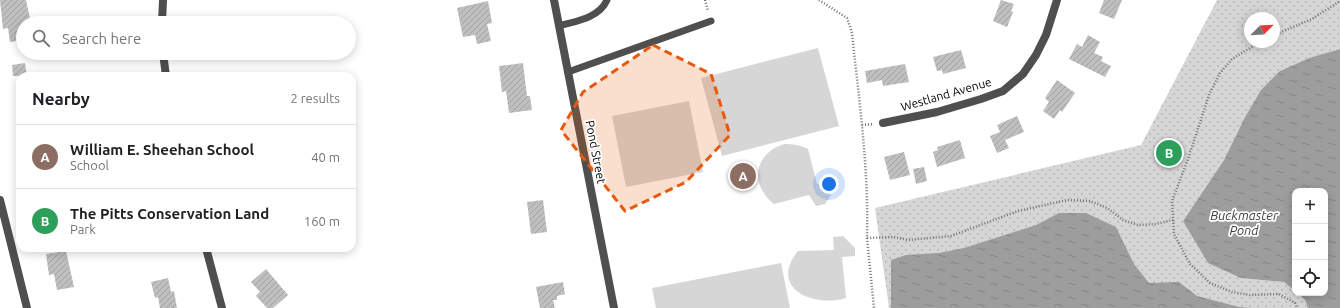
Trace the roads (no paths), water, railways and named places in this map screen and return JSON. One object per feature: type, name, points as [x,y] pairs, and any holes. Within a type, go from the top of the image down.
[{"type":"street","points":[[162,16],[163,0]]},
{"type":"street","name":"Pond Street","points":[[554,0],[614,308]]},
{"type":"street","name":"Westland Avenue","points":[[883,123],[937,112],[1003,91],[1023,74],[1036,55],[1046,34],[1057,0]]},
{"type":"street","points":[[164,60],[165,72]]},
{"type":"street","points":[[0,200],[27,308]]},
{"type":"street","points":[[207,252],[222,308]]},
{"type":"lane","points":[[559,26],[588,18],[604,6],[607,0]]},
{"type":"lane","points":[[568,72],[711,21]]},
{"type":"water","name":"Buckmaster Pond","points":[[1340,49],[1340,308],[1308,308],[1305,300],[1300,296],[1328,296],[1328,188],[1292,188],[1292,289],[1284,282],[1241,278],[1208,263],[1183,221],[1224,160],[1244,119],[1261,90],[1280,71],[1312,57]]},
{"type":"water","points":[[1059,213],[1086,213],[1116,227],[1134,264],[1149,283],[1179,282],[1197,296],[1239,307],[1251,308],[891,308],[891,260],[906,255],[939,253],[964,248],[1036,225]]},
{"type":"place","name":"The Pitts Conservation Land","points":[[1169,153]]},
{"type":"place","name":"William E. Sheehan School","points":[[743,176]]}]
